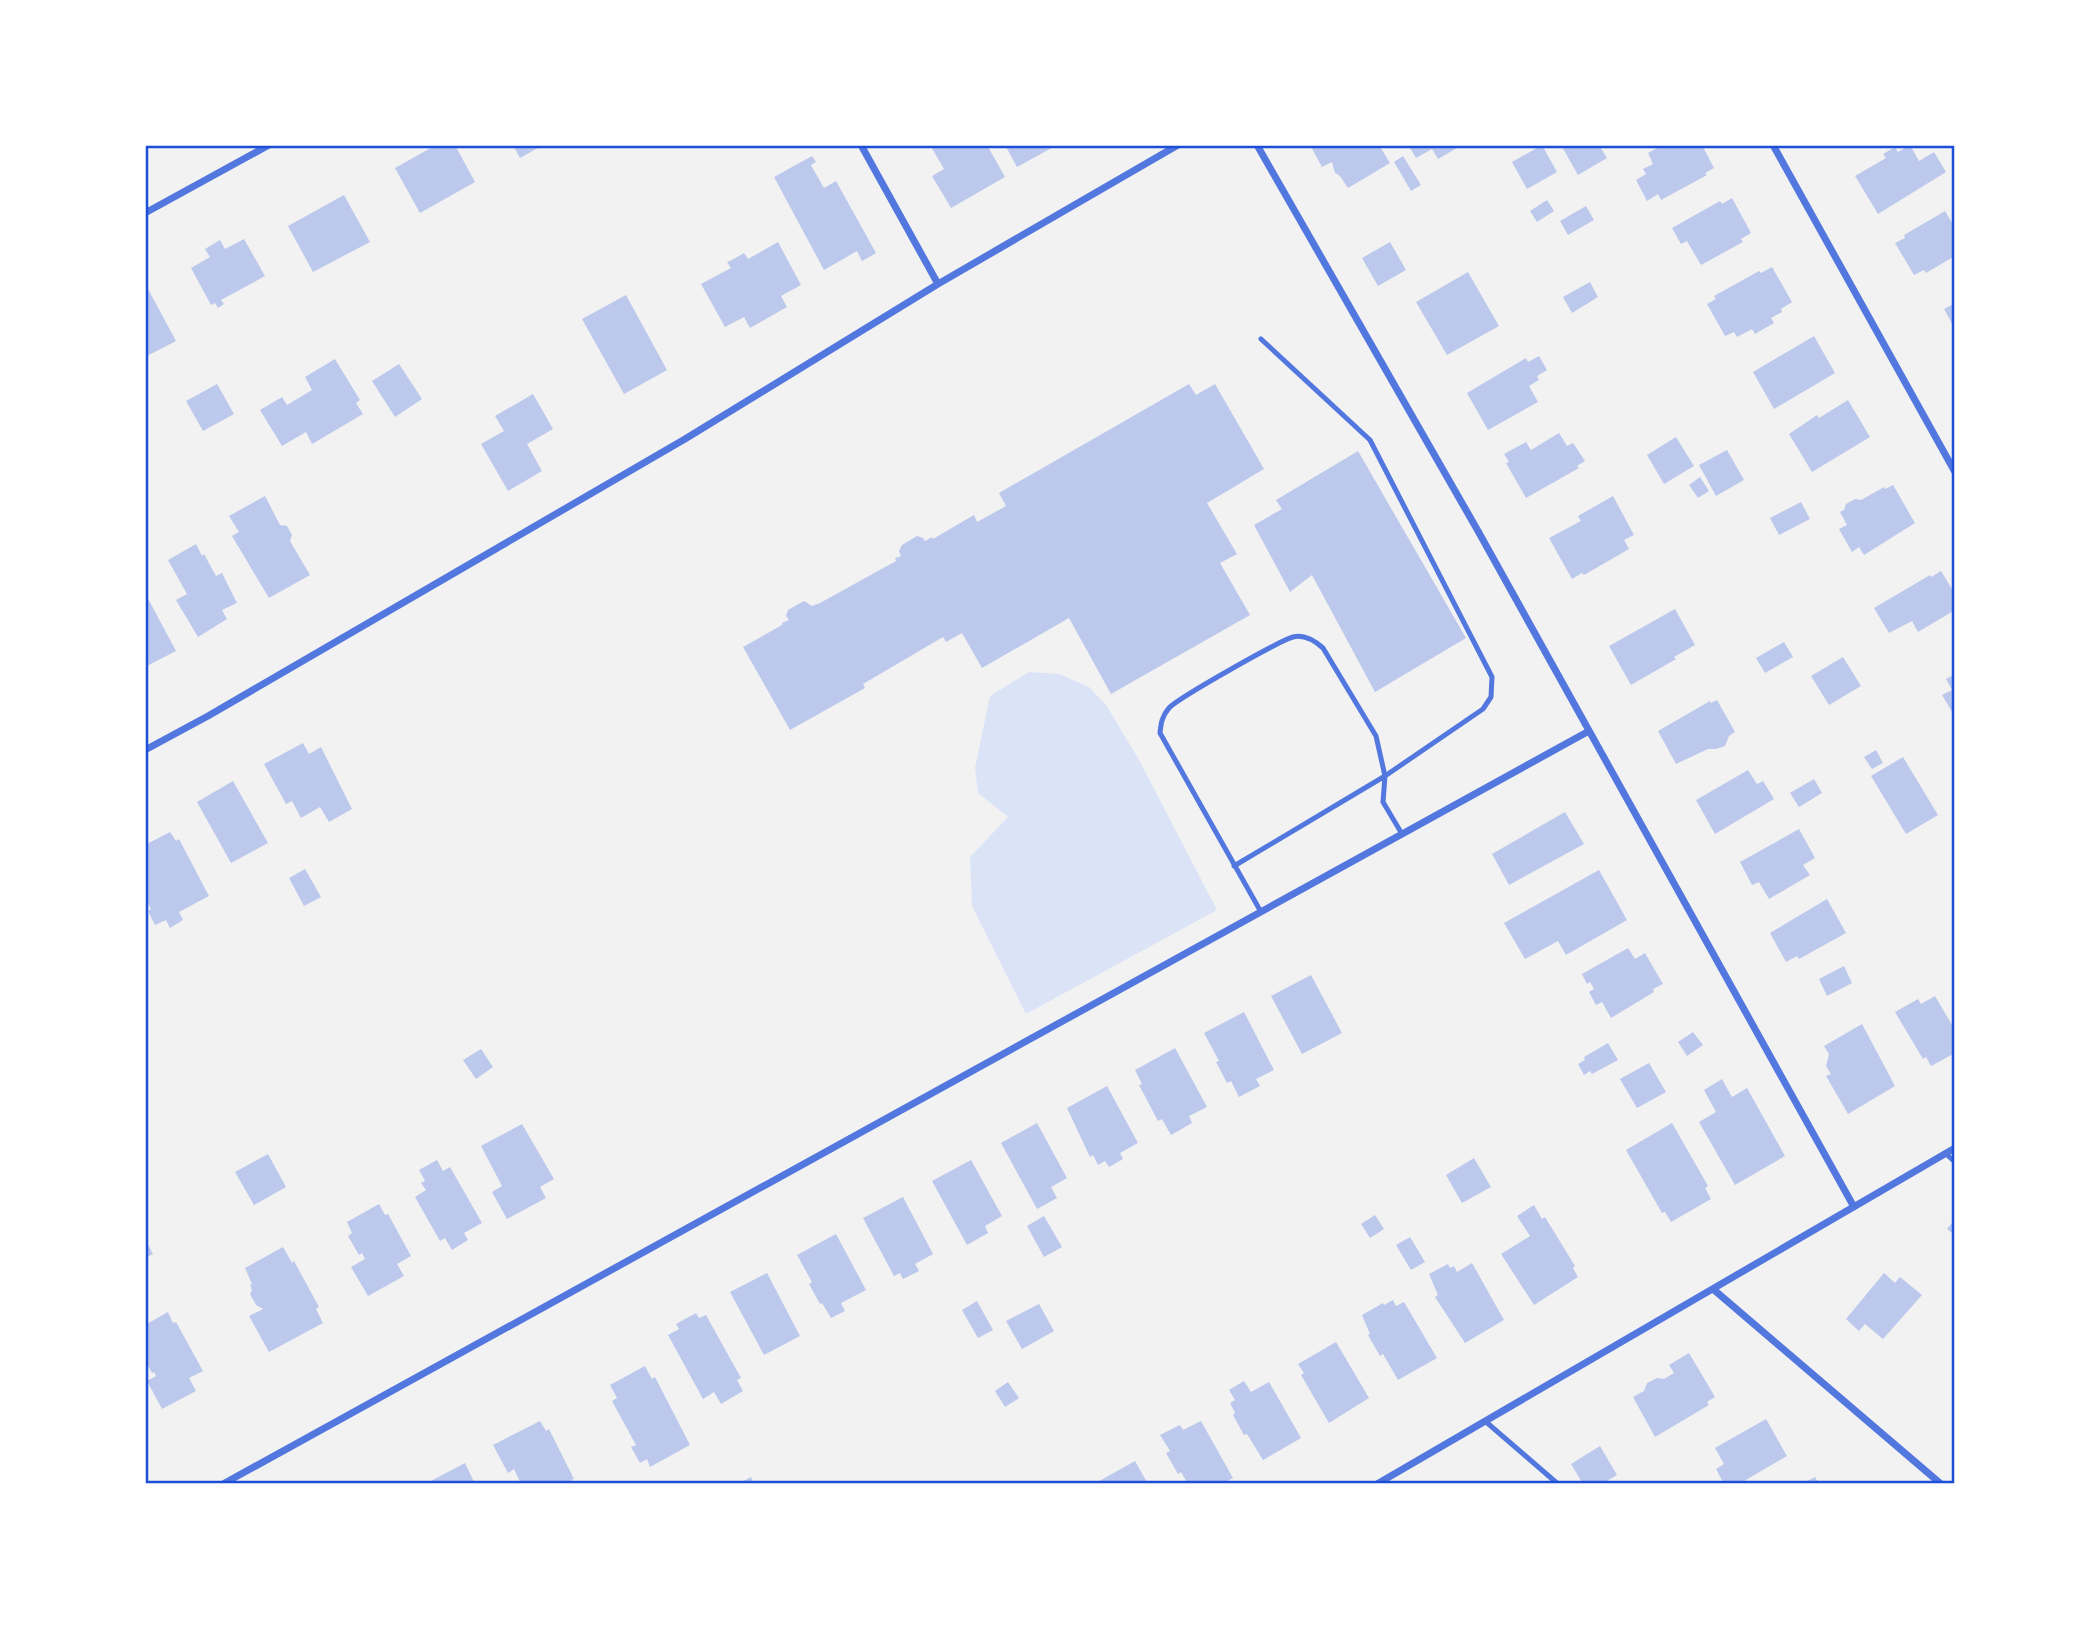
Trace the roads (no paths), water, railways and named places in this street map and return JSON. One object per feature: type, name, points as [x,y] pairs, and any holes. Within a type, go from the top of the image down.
[{"type":"street","points":[[145,213],[269,145]]},
{"type":"street","points":[[861,145],[938,284]]},
{"type":"street","points":[[145,750],[685,439],[938,284],[1178,145]]},
{"type":"street","points":[[1257,145],[1478,531],[1854,1207]]},
{"type":"street","points":[[1773,145],[1955,472]]},
{"type":"street","points":[[223,1484],[234,1481],[1589,731]]},
{"type":"street","points":[[1377,1484],[1955,1148]]},
{"type":"street","points":[[1713,1289],[1941,1484]]},
{"type":"lane","points":[[1234,866],[1385,776],[1483,709],[1491,697],[1492,677],[1370,440],[1261,339]]},
{"type":"lane","points":[[1261,912],[1160,733],[1162,719],[1171,706],[1231,670],[1295,636],[1311,639],[1323,648],[1376,736],[1385,776],[1382,802],[1402,834]]},
{"type":"lane","points":[[1945,1153],[1955,1162]]},
{"type":"lane","points":[[1485,1421],[1558,1484]]}]
